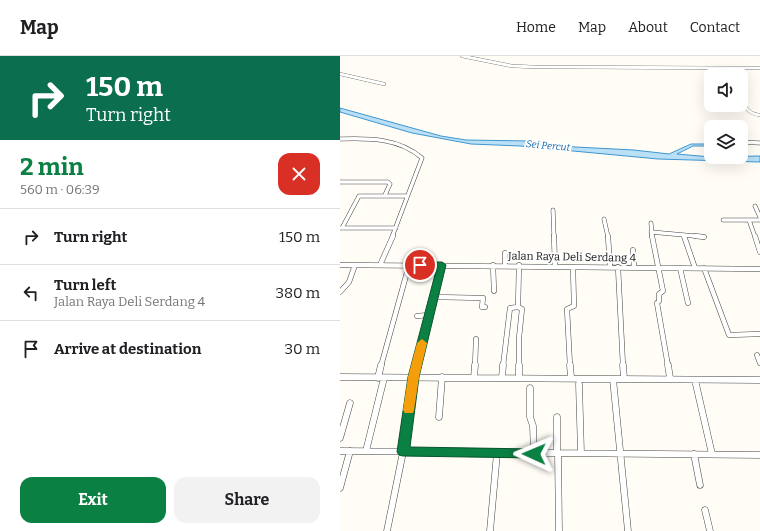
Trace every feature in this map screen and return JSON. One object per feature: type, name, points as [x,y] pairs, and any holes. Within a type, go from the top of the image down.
[{"type":"street","points":[[462,56],[512,66],[530,67],[760,68]]},
{"type":"street","points":[[340,74],[384,84]]},
{"type":"street","points":[[340,79],[348,76]]},
{"type":"street","points":[[748,112],[753,115],[760,115]]},
{"type":"street","points":[[340,139],[369,139],[386,141],[404,146],[420,155],[422,158],[381,265]]},
{"type":"street","points":[[748,142],[760,142]]},
{"type":"street","points":[[340,182],[370,180],[388,182],[390,184],[385,195]]},
{"type":"street","points":[[396,228],[341,228],[359,196],[407,196]]},
{"type":"street","points":[[723,220],[749,220],[760,218],[755,206]]},
{"type":"street","points":[[553,210],[555,266]]},
{"type":"street","points":[[604,219],[609,242],[610,267]]},
{"type":"street","points":[[749,220],[760,252]]},
{"type":"street","points":[[651,223],[651,232],[663,291],[659,294],[659,301],[657,304],[670,378]]},
{"type":"street","points":[[651,232],[704,237]]},
{"type":"street","points":[[684,235],[695,268]]},
{"type":"street","points":[[633,250],[634,267]]},
{"type":"street","points":[[505,254],[505,265]]},
{"type":"street","name":"Jalan Raya Deli Serdang 4","points":[[340,265],[519,265],[760,269]]},
{"type":"street","points":[[340,292],[349,282],[355,265]]},
{"type":"street","points":[[366,451],[394,314],[409,265]]},
{"type":"street","points":[[387,531],[403,452],[413,377],[442,265]]},
{"type":"street","points":[[493,265],[494,291]]},
{"type":"street","points":[[519,265],[518,307],[522,309],[519,338],[519,378]]},
{"type":"street","points":[[571,378],[567,309],[574,306],[573,267]]},
{"type":"street","points":[[618,267],[624,379]]},
{"type":"street","points":[[680,268],[688,303]]},
{"type":"street","points":[[704,268],[728,335],[760,334]]},
{"type":"street","points":[[434,297],[483,298],[482,307],[485,307]]},
{"type":"street","points":[[502,378],[510,308],[518,307]]},
{"type":"street","points":[[417,316],[429,315]]},
{"type":"street","points":[[474,378],[476,339]]},
{"type":"street","points":[[757,355],[760,363]]},
{"type":"street","points":[[439,417],[442,377]]},
{"type":"street","points":[[340,378],[670,378],[696,380],[760,380]]},
{"type":"street","points":[[612,379],[621,453],[628,531]]},
{"type":"street","points":[[696,380],[712,454]]},
{"type":"street","points":[[579,384],[581,453]]},
{"type":"street","points":[[530,388],[530,416],[533,426],[534,454]]},
{"type":"street","points":[[340,438],[350,403]]},
{"type":"street","points":[[557,417],[558,531]]},
{"type":"street","points":[[340,451],[760,455]]},
{"type":"street","points":[[340,488],[350,451]]},
{"type":"street","points":[[490,531],[497,453]]},
{"type":"street","points":[[694,454],[700,485]]},
{"type":"street","points":[[705,510],[710,531]]},
{"type":"water","name":"Sei Percut","points":[[340,108],[441,136],[466,140],[530,141],[575,147],[634,150],[669,154],[691,144],[704,144],[704,146],[693,146],[677,154],[704,156],[704,160],[658,159],[520,146],[471,144],[412,133],[340,112]]},
{"type":"water","name":"Sei Percut","points":[[748,156],[760,156],[760,162],[748,162]]},
{"type":"slow traffic","points":[[409,410],[413,377],[422,343]]},
{"type":"route","points":[[420,265],[442,265],[413,377],[403,452],[534,454]]}]
